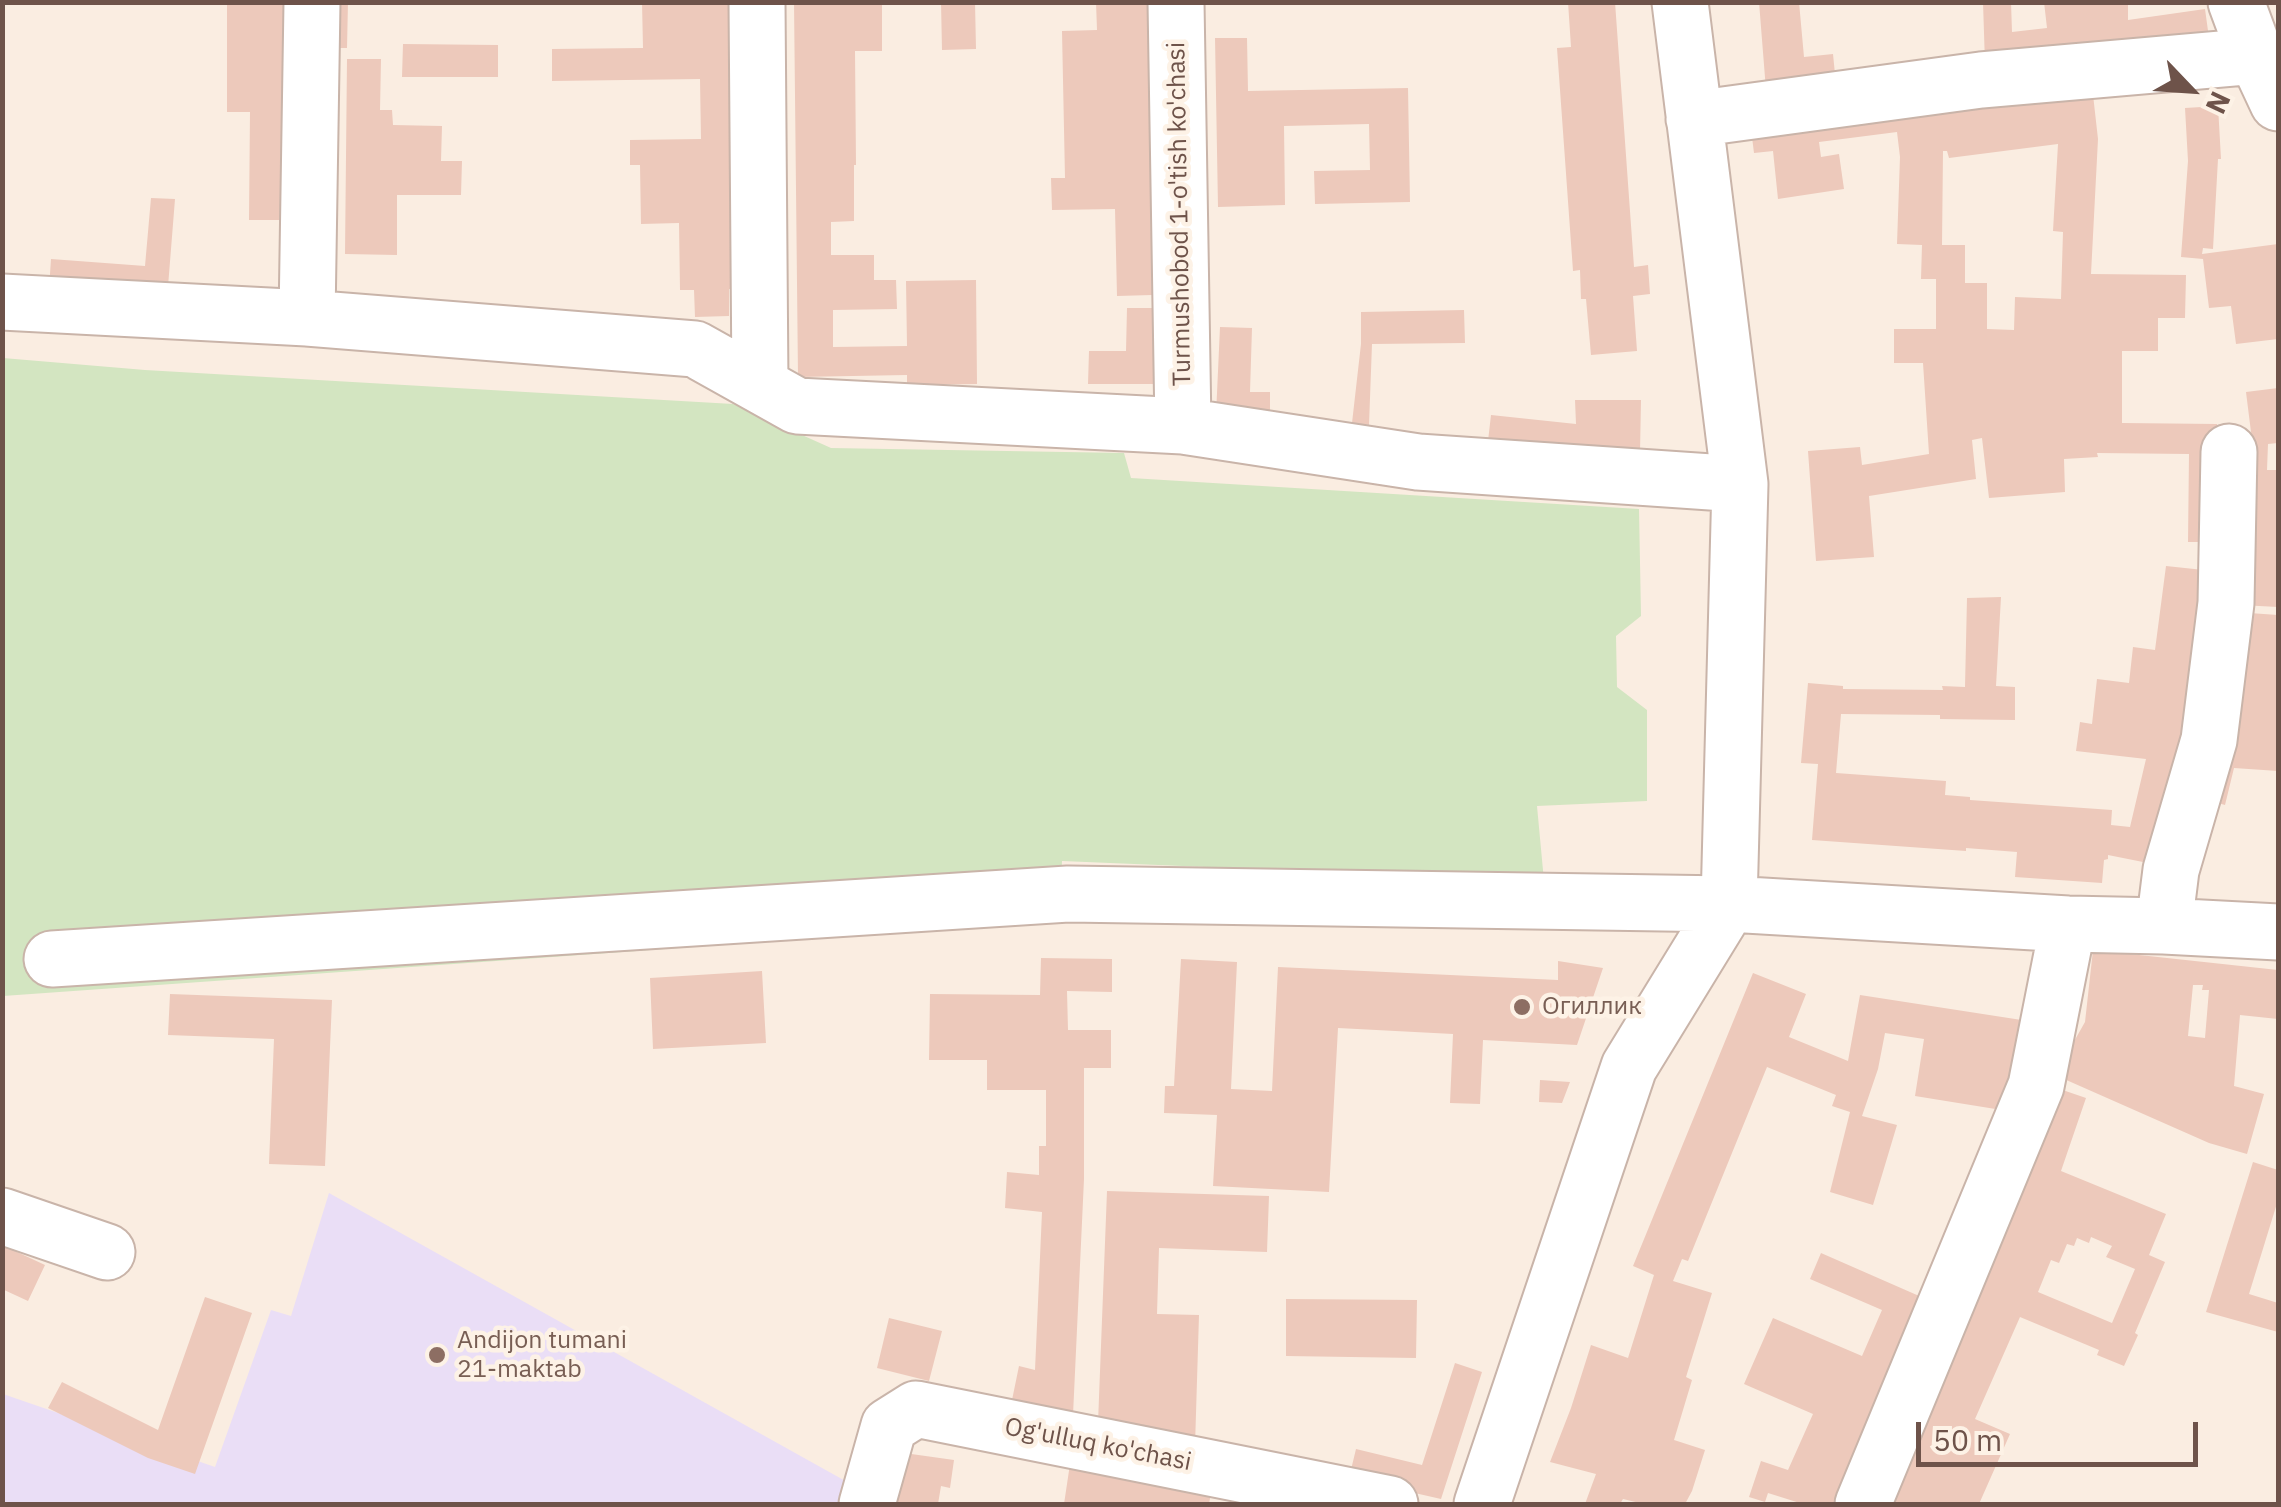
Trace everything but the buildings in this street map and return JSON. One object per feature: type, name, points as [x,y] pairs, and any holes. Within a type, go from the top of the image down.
[{"type":"street","points":[[307,318],[312,2]]},
{"type":"street","points":[[758,2],[760,385]]},
{"type":"street","name":"Turmushobod 1-o'tish ko'chasi","points":[[1176,2],[1183,426]]},
{"type":"street","points":[[1482,1504],[1629,1068],[1729,904],[1740,484],[1680,2]]},
{"type":"street","points":[[1694,119],[1981,80],[2267,80],[2236,2]]},
{"type":"street","points":[[2,302],[307,318],[695,349],[796,406],[1183,426],[1418,462],[1740,484]]},
{"type":"street","points":[[2164,926],[2171,870],[2209,740],[2226,603],[2229,452]]},
{"type":"street","points":[[52,959],[1068,894],[1729,904],[2278,932]]},
{"type":"street","points":[[1863,1504],[2036,1086],[2068,924]]},
{"type":"street","points":[[2,1216],[107,1252]]},
{"type":"street","name":"Og'ulluq ko'chasi","points":[[867,1504],[890,1426],[916,1409],[1390,1504]]},
{"type":"shaded area","name":"Andijon tumani 21-maktab","points":[[329,1193],[849,1483],[841,1504],[3,1504],[3,1394],[215,1467],[271,1310],[291,1316]]},
{"type":"green space","points":[[3,358],[145,370],[733,404],[831,448],[1124,453],[1131,478],[1639,509],[1641,616],[1616,636],[1617,687],[1647,710],[1647,801],[1537,806],[1544,881],[1062,861],[1059,921],[3,996]]},
{"type":"place","name":"Огиллик","points":[[1522,1007]]},
{"type":"place","name":"Andijon tumani 21-maktab","points":[[437,1355]]}]
